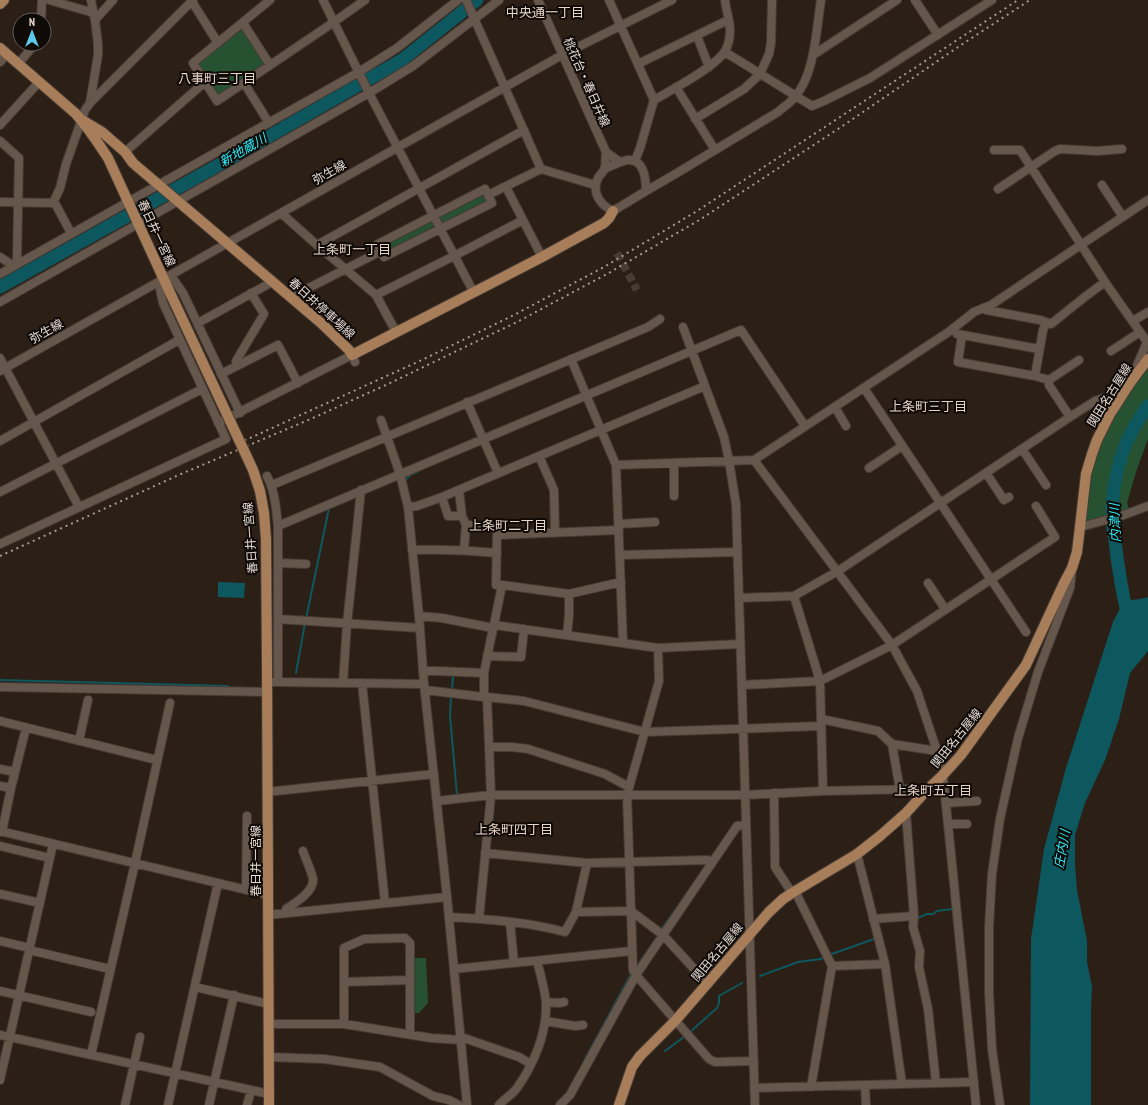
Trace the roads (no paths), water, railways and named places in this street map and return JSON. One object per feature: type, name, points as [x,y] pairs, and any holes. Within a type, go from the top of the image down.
[{"type":"main road","points":[[0,4],[4,0]]},
{"type":"main road","name":"春日井一宮線","points":[[2,55],[18,64],[82,120],[108,158],[252,470],[260,492],[264,513],[266,539],[269,1105]]},
{"type":"main road","name":"春日井停車場線","points":[[82,120],[102,132],[176,200],[321,323],[349,350],[354,358],[396,332],[542,258],[604,223],[613,211]]},
{"type":"main road","name":"関田名古屋線","points":[[619,1105],[632,1067],[640,1056],[675,1021],[769,912],[783,899],[857,854],[906,813],[961,755],[1026,664],[1072,568],[1077,552],[1086,474],[1100,433],[1110,414],[1148,359]]},
{"type":"street","points":[[41,12],[42,0]]},
{"type":"street","points":[[49,0],[95,17]]},
{"type":"street","points":[[90,103],[98,49],[95,17],[91,0]]},
{"type":"street","points":[[95,17],[113,0]]},
{"type":"street","points":[[53,203],[60,188],[66,164],[85,110],[90,103],[192,0],[218,43]]},
{"type":"street","points":[[270,0],[193,63],[217,101],[365,0]]},
{"type":"street","points":[[323,0],[369,92],[474,292]]},
{"type":"street","points":[[0,274],[360,73],[397,48],[458,0]]},
{"type":"street","points":[[0,302],[137,221],[413,66],[474,17],[498,0]]},
{"type":"street","name":"桃花台・春日井線","points":[[538,0],[606,152]]},
{"type":"street","points":[[609,0],[654,100],[635,161]]},
{"type":"street","name":"弥生線","points":[[3,369],[562,55],[672,0]]},
{"type":"street","points":[[654,100],[709,67],[725,52],[729,40],[730,30],[725,0]]},
{"type":"street","points":[[695,119],[744,89],[760,74],[769,54],[771,43],[772,0]]},
{"type":"street","points":[[620,162],[606,152],[604,169],[595,185],[596,192],[603,205],[613,211],[778,112],[796,96],[805,82],[812,55],[821,0]]},
{"type":"street","points":[[812,55],[898,0]]},
{"type":"street","points":[[915,0],[938,35]]},
{"type":"street","points":[[725,52],[812,106],[870,78],[992,0]]},
{"type":"street","points":[[467,1],[504,88],[541,169]]},
{"type":"street","points":[[638,64],[728,20]]},
{"type":"street","points":[[243,23],[270,65]]},
{"type":"street","points":[[696,36],[709,67]]},
{"type":"street","points":[[18,64],[29,52]]},
{"type":"street","points":[[0,125],[39,82]]},
{"type":"street","points":[[125,152],[205,82]]},
{"type":"street","points":[[244,83],[268,123]]},
{"type":"street","points":[[676,87],[715,150]]},
{"type":"street","points":[[317,245],[524,130]]},
{"type":"street","points":[[0,141],[20,158],[17,260],[14,266]]},
{"type":"street","points":[[998,188],[1060,149],[1097,151],[1122,150]]},
{"type":"street","points":[[739,598],[794,596],[838,571],[1070,417],[1095,401],[1112,395],[1124,382],[1133,379],[1147,342],[1105,282],[1020,150],[994,150]]},
{"type":"street","points":[[604,169],[620,162],[628,160],[635,161],[641,166],[646,179],[646,191]]},
{"type":"street","points":[[488,196],[541,169],[595,185]]},
{"type":"street","points":[[1102,185],[1123,216]]},
{"type":"street","points":[[506,187],[542,258]]},
{"type":"street","points":[[485,189],[492,202],[384,257],[378,244],[433,215],[485,189]]},
{"type":"street","points":[[616,465],[754,460],[950,331],[974,312],[991,305],[1148,200]]},
{"type":"street","points":[[0,202],[53,203],[56,205],[71,233]]},
{"type":"street","points":[[281,213],[376,295],[396,332]]},
{"type":"street","points":[[376,295],[523,220]]},
{"type":"street","points":[[291,297],[381,251]]},
{"type":"street","points":[[0,256],[14,266]]},
{"type":"street","points":[[0,544],[226,439],[163,303],[160,289],[164,279],[174,280],[183,293],[240,413]]},
{"type":"street","points":[[198,323],[272,282]]},
{"type":"street","points":[[983,308],[986,310],[1040,320],[1051,324],[1105,282]]},
{"type":"street","points":[[238,365],[236,361],[264,314],[251,294]]},
{"type":"street","points":[[1133,322],[1148,312]]},
{"type":"street","points":[[272,485],[648,327],[660,319]]},
{"type":"street","points":[[1035,376],[1039,348],[1046,323]]},
{"type":"street","points":[[683,327],[724,437],[736,504],[755,1105]]},
{"type":"street","points":[[278,526],[741,330],[805,426]]},
{"type":"street","points":[[950,331],[962,335],[1039,348]]},
{"type":"street","points":[[1111,351],[1140,332]]},
{"type":"street","points":[[962,335],[958,362],[1035,376],[1049,380],[1079,360]]},
{"type":"street","points":[[0,441],[179,340]]},
{"type":"street","points":[[221,374],[278,345],[298,383]]},
{"type":"street","points":[[0,358],[3,369],[34,422],[79,507]]},
{"type":"street","points":[[218,423],[298,383],[354,358]]},
{"type":"street","points":[[571,359],[616,465],[622,643]]},
{"type":"street","points":[[1049,380],[1049,385],[1070,417]]},
{"type":"street","points":[[408,507],[417,506],[442,497],[705,386]]},
{"type":"street","points":[[864,388],[1026,632]]},
{"type":"street","points":[[0,492],[202,389]]},
{"type":"street","points":[[467,402],[498,473]]},
{"type":"street","points":[[835,407],[846,426]]},
{"type":"street","points":[[381,420],[400,474],[408,507],[467,1105]]},
{"type":"street","points":[[869,468],[902,446]]},
{"type":"street","points":[[1022,449],[1046,485]]},
{"type":"street","points":[[539,456],[554,490],[555,533]]},
{"type":"street","points":[[754,460],[892,645],[917,692],[942,768],[976,1105]]},
{"type":"street","points":[[674,463],[674,496]]},
{"type":"street","points":[[986,472],[1004,500],[1009,497]]},
{"type":"street","points":[[267,476],[272,485],[278,526],[278,682]]},
{"type":"street","points":[[343,683],[347,624],[361,490]]},
{"type":"street","points":[[459,490],[462,516],[466,525],[464,550]]},
{"type":"street","points":[[442,497],[448,516],[462,516]]},
{"type":"street","points":[[742,685],[820,681],[892,645],[1056,537],[1036,506]]},
{"type":"street","points":[[1080,528],[1121,516],[1148,506]]},
{"type":"street","points":[[499,534],[555,533],[655,522]]},
{"type":"street","points":[[466,525],[495,527],[499,534]]},
{"type":"street","points":[[499,534],[497,535],[496,585],[569,594],[620,582]]},
{"type":"street","points":[[412,550],[441,549],[496,553]]},
{"type":"street","points":[[620,554],[737,552]]},
{"type":"street","points":[[278,563],[306,564]]},
{"type":"street","points":[[1000,1105],[992,1049],[989,992],[989,926],[992,874],[1000,819],[1018,738],[1038,672],[1070,588],[1072,568]]},
{"type":"street","points":[[928,583],[945,609]]},
{"type":"street","points":[[479,918],[491,794],[484,672],[502,585]]},
{"type":"street","points":[[567,635],[569,594]]},
{"type":"street","points":[[794,596],[820,681],[823,791]]},
{"type":"street","points":[[419,616],[658,648],[740,644]]},
{"type":"street","points":[[278,619],[420,628]]},
{"type":"street","points":[[487,656],[521,657],[524,629]]},
{"type":"street","points":[[658,648],[659,681],[628,791],[633,970],[709,1059],[715,1062],[754,1061]]},
{"type":"street","points":[[424,671],[484,672]]},
{"type":"street","points":[[1,689],[266,687],[278,682],[362,683],[425,687],[485,697],[524,701],[645,732],[743,729],[821,723],[878,731],[892,744],[937,751]]},
{"type":"street","points":[[362,683],[386,903]]},
{"type":"street","points":[[79,741],[88,700]]},
{"type":"street","points":[[91,1055],[170,703]]},
{"type":"street","points":[[0,721],[157,760]]},
{"type":"street","points":[[26,728],[1,832],[268,895]]},
{"type":"street","points":[[892,744],[900,790]]},
{"type":"street","points":[[489,747],[528,749],[605,774],[628,791]]},
{"type":"street","points":[[0,769],[15,772]]},
{"type":"street","points":[[267,792],[434,774]]},
{"type":"street","points":[[0,786],[11,788]]},
{"type":"street","points":[[437,801],[491,794],[628,791],[745,795],[823,791],[900,790],[918,788],[926,791]]},
{"type":"street","points":[[774,793],[775,867],[794,892],[832,966],[811,1087]]},
{"type":"street","points":[[946,803],[977,801]]},
{"type":"street","points":[[906,813],[914,916],[913,927],[920,951],[919,967],[928,1009],[936,1083]]},
{"type":"street","points":[[246,889],[247,816]]},
{"type":"street","points":[[948,824],[967,824]]},
{"type":"street","points":[[560,1105],[570,1095],[636,975],[737,826],[746,825]]},
{"type":"street","points":[[0,1080],[53,844]]},
{"type":"street","points":[[0,846],[50,858]]},
{"type":"street","points":[[286,913],[286,909],[301,899],[311,887],[313,879],[303,851]]},
{"type":"street","points":[[485,853],[587,863],[707,860],[712,862]]},
{"type":"street","points":[[857,854],[885,964],[902,1084]]},
{"type":"street","points":[[449,917],[479,918],[510,922],[547,927],[565,932],[576,912],[587,863]]},
{"type":"street","points":[[168,1105],[218,883]]},
{"type":"street","points":[[0,894],[40,903]]},
{"type":"street","points":[[268,915],[447,897]]},
{"type":"street","points":[[576,912],[631,911],[663,935],[708,984]]},
{"type":"street","points":[[873,918],[914,916]]},
{"type":"street","points":[[510,922],[514,963]]},
{"type":"street","points":[[344,1024],[344,948],[364,939],[406,938],[410,943],[410,1034]]},
{"type":"street","points":[[0,941],[110,969]]},
{"type":"street","points":[[454,969],[632,951]]},
{"type":"street","points":[[499,1105],[516,1089],[531,1064],[541,1039],[545,1021],[546,1002],[537,961]]},
{"type":"street","points":[[832,966],[885,964]]},
{"type":"street","points":[[344,982],[410,980]]},
{"type":"street","points":[[195,987],[268,1004]]},
{"type":"street","points":[[0,991],[91,1012]]},
{"type":"street","points":[[209,1105],[234,996]]},
{"type":"street","points":[[546,1002],[564,1002]]},
{"type":"street","points":[[545,1021],[575,1026],[582,1025]]},
{"type":"street","points":[[269,1024],[344,1024],[431,1038],[461,1039],[519,1057],[531,1064]]},
{"type":"street","points":[[0,1035],[269,1094]]},
{"type":"street","points":[[124,1105],[140,1037]]},
{"type":"street","points":[[269,1057],[324,1058],[380,1067],[433,1096],[449,1100],[459,1105]]},
{"type":"street","points":[[754,1088],[974,1082]]},
{"type":"street","points":[[865,1085],[866,1105]]},
{"type":"street","points":[[248,1105],[250,1090]]},
{"type":"water","points":[[218,582],[245,583],[244,598],[218,597]]},
{"type":"water","name":"庄内川","points":[[1148,597],[1148,651],[1130,673],[1119,719],[1105,760],[1085,803],[1075,835],[1077,890],[1087,941],[1087,962],[1092,987],[1091,1105],[1030,1105],[1031,939],[1044,849],[1066,768],[1113,622],[1124,601]]},
{"type":"waterway","name":"新地蔵川","points":[[0,287],[242,152],[402,60],[477,0]]},
{"type":"waterway","name":"内津川","points":[[1128,617],[1120,579],[1112,524],[1113,494],[1118,467],[1127,441],[1140,417],[1148,406]]},
{"type":"waterway","points":[[406,480],[410,475],[419,471]]},
{"type":"waterway","points":[[306,619],[329,508]]},
{"type":"waterway","points":[[296,673],[305,623]]},
{"type":"waterway","points":[[452,690],[453,675]]},
{"type":"waterway","points":[[0,680],[228,686]]},
{"type":"waterway","points":[[451,696],[450,716],[457,795]]},
{"type":"waterway","points":[[661,930],[687,893]]},
{"type":"waterway","points":[[918,918],[927,914],[933,914],[937,911],[952,909]]},
{"type":"waterway","points":[[636,968],[658,935]]},
{"type":"waterway","points":[[829,955],[874,939]]},
{"type":"waterway","points":[[760,976],[798,962],[821,959],[824,956]]},
{"type":"waterway","points":[[585,1059],[631,974]]},
{"type":"waterway","points":[[690,1032],[717,1008],[719,996],[742,983]]},
{"type":"waterway","points":[[665,1051],[685,1036]]},
{"type":"tunnel","points":[[617,253],[637,290]]},
{"type":"railway","points":[[239,443],[424,359],[514,315],[604,267],[697,211],[1018,0]]},
{"type":"railway","points":[[0,556],[181,474],[313,418],[388,384],[517,322],[607,274],[701,219],[1030,0]]},
{"type":"district","name":"中央通一丁目","points":[[545,12]]},
{"type":"district","name":"八事町三丁目","points":[[217,78]]},
{"type":"district","name":"上条町一丁目","points":[[352,249]]},
{"type":"district","name":"上条町三丁目","points":[[928,406]]},
{"type":"district","name":"上条町二丁目","points":[[508,525]]},
{"type":"district","name":"上条町五丁目","points":[[933,790]]},
{"type":"district","name":"上条町四丁目","points":[[514,829]]}]
